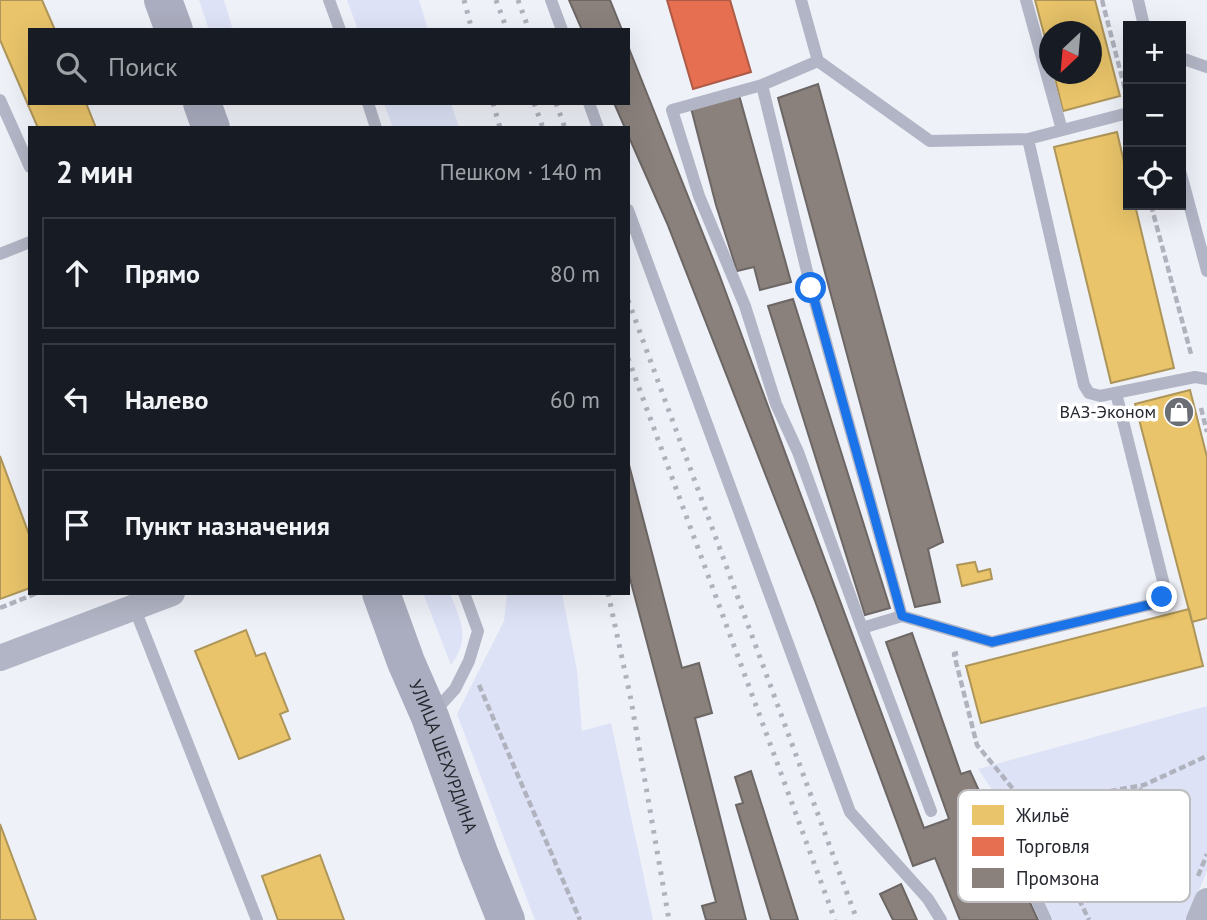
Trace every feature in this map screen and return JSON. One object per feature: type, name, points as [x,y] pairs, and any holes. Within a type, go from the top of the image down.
[{"type":"main road","points":[[163,0],[173,28]]},
{"type":"main road","points":[[203,105],[210,126]]},
{"type":"main road","name":"УЛИЦА ШЕХУРДИНА","points":[[382,595],[506,920]]},
{"type":"street","points":[[0,658],[165,595]]},
{"type":"street","points":[[1199,920],[1207,901]]},
{"type":"lane","points":[[329,0],[339,28]]},
{"type":"lane","points":[[551,0],[561,28]]},
{"type":"lane","points":[[801,0],[818,61],[930,141],[1028,139],[1123,114]]},
{"type":"lane","points":[[1026,0],[1062,130]]},
{"type":"lane","points":[[1138,0],[1143,21]]},
{"type":"lane","points":[[1186,60],[1207,67]]},
{"type":"lane","points":[[818,61],[762,85],[672,110],[699,196],[745,306],[776,404],[799,452],[931,811]]},
{"type":"lane","points":[[762,85],[811,288],[902,616]]},
{"type":"lane","points":[[0,100],[28,163]]},
{"type":"lane","points":[[369,105],[375,126]]},
{"type":"lane","points":[[590,105],[597,126]]},
{"type":"lane","points":[[1028,139],[1084,385],[1089,393],[1100,396],[1195,377],[1207,379]]},
{"type":"lane","points":[[1186,193],[1207,271]]},
{"type":"lane","points":[[630,214],[850,812],[928,899],[941,920]]},
{"type":"lane","points":[[0,254],[28,243]]},
{"type":"lane","points":[[862,628],[902,616],[992,642],[1153,604],[1162,597],[1164,585],[1116,393]]},
{"type":"lane","points":[[429,717],[455,689],[469,662],[478,631],[465,595]]},
{"type":"lane","points":[[134,607],[257,920]]},
{"type":"lane","points":[[1038,902],[1046,920]]},
{"type":"path","points":[[1102,0],[1124,84]]},
{"type":"path","points":[[1152,210],[1191,354]]},
{"type":"path","points":[[1201,408],[1207,432]]},
{"type":"path","points":[[23,590],[26,598]]},
{"type":"path","points":[[0,608],[33,595]]},
{"type":"path","points":[[992,642],[954,654],[977,745],[1014,790]]},
{"type":"path","points":[[469,662],[580,920]]},
{"type":"path","points":[[1116,790],[1144,785],[1207,756]]},
{"type":"path","points":[[1141,790],[1144,785]]},
{"type":"path","points":[[1080,902],[1089,920]]},
{"type":"shaded area","points":[[199,0],[224,0],[232,28],[208,28]]},
{"type":"shaded area","points":[[347,0],[419,0],[427,28],[357,28]]},
{"type":"shaded area","points":[[385,105],[452,105],[458,126],[392,126]]},
{"type":"shaded area","points":[[424,595],[451,595],[454,603],[462,638],[451,665]]},
{"type":"shaded area","points":[[507,595],[562,595],[577,670],[582,731],[611,723],[653,920],[535,920],[457,714],[504,621]]},
{"type":"shaded area","points":[[1207,706],[1207,871],[1187,920],[1053,920],[1045,902],[1190,902],[1190,790],[992,790],[978,769]]},
{"type":"building: Жильё","points":[[0,0],[42,0],[54,28],[28,28],[28,105],[0,40]]},
{"type":"building: Жильё","points":[[1035,0],[1095,0],[1100,21],[1041,21]]},
{"type":"building: Жильё","points":[[1102,27],[1120,96],[1063,111],[1056,84],[1102,84]]},
{"type":"building: Жильё","points":[[28,105],[87,105],[95,126],[37,126]]},
{"type":"building: Жильё","points":[[1117,132],[1123,158],[1123,210],[1136,210],[1174,368],[1111,383],[1054,147]]},
{"type":"building: Жильё","points":[[1190,390],[1207,457],[1207,618],[1192,622],[1135,404]]},
{"type":"building: Жильё","points":[[0,456],[28,532],[28,589],[0,599]]},
{"type":"building: Жильё","points":[[975,562],[978,572],[990,569],[992,579],[962,586],[957,565]]},
{"type":"building: Жильё","points":[[1189,609],[1203,666],[981,723],[966,666]]},
{"type":"building: Жильё","points":[[246,630],[256,656],[265,653],[288,711],[280,714],[290,739],[239,759],[195,651]]},
{"type":"building: Жильё","points":[[0,824],[36,920],[0,920]]},
{"type":"building: Жильё","points":[[0,824],[36,920],[0,920]]},
{"type":"building: Жильё","points":[[320,855],[344,920],[278,920],[262,876]]},
{"type":"building: Торговля","points":[[667,0],[730,0],[751,72],[693,89]]},
{"type":"building: Промзона","points":[[569,0],[610,0],[621,28],[581,28]]},
{"type":"building: Промзона","points":[[630,51],[719,274],[924,828],[949,819],[886,642],[912,633],[961,774],[970,771],[979,790],[958,790],[958,902],[1030,902],[1038,920],[960,920],[935,858],[913,866],[815,601],[667,223],[630,140],[630,126],[624,126],[615,105],[630,105]]},
{"type":"building: Промзона","points":[[818,84],[943,542],[928,549],[940,602],[915,607],[778,98]]},
{"type":"building: Промзона","points":[[739,95],[791,282],[760,290],[754,267],[737,271],[716,205],[691,108]]},
{"type":"building: Промзона","points":[[793,299],[890,608],[865,615],[768,306]]},
{"type":"building: Промзона","points":[[630,469],[682,668],[699,663],[712,713],[695,718],[746,920],[706,920],[702,906],[716,902],[630,579]]},
{"type":"building: Промзона","points":[[751,771],[798,920],[771,920],[736,805],[743,803],[735,777]]},
{"type":"building: Промзона","points":[[901,884],[917,920],[893,920],[880,894]]},
{"type":"railway","points":[[464,0],[471,28]]},
{"type":"railway","points":[[496,0],[506,28]]},
{"type":"railway","points":[[518,0],[528,28]]},
{"type":"railway","points":[[494,105],[499,126]]},
{"type":"railway","points":[[535,105],[542,126]]},
{"type":"railway","points":[[557,105],[564,126]]},
{"type":"railway","points":[[630,305],[857,920]]},
{"type":"railway","points":[[630,363],[835,920]]},
{"type":"railway","points":[[608,595],[631,700],[669,920]]},
{"type":"place","name":"ВАЗ-Эконом","points":[[1179,412]]},
{"type":"route","points":[[811,288],[902,616],[992,642],[1153,604],[1162,597]]}]
